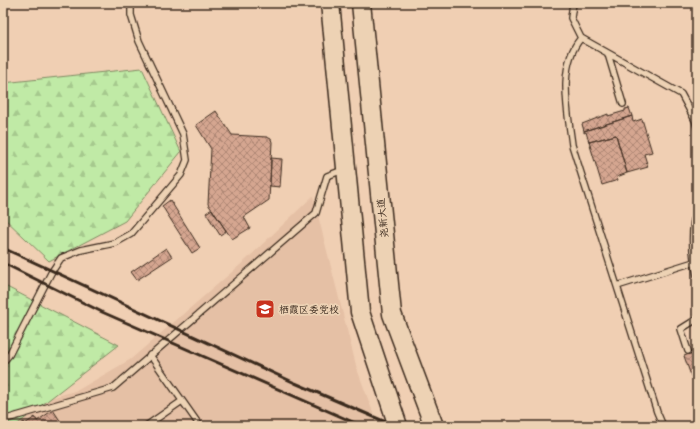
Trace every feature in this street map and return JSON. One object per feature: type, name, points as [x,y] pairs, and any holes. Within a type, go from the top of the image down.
[{"type":"main road","points":[[330,3],[360,312],[398,426]]},
{"type":"main road","name":"尧新大道","points":[[361,3],[392,314],[434,426]]},
{"type":"lane","points":[[3,362],[50,273],[61,258],[81,250],[115,243],[131,234],[181,175],[187,160],[183,134],[139,41],[131,15],[131,3]]},
{"type":"lane","points":[[573,3],[571,18],[581,38],[681,94],[695,120],[697,127]]},
{"type":"lane","points":[[581,38],[574,46],[567,70],[568,113],[572,145],[657,412],[663,426]]},
{"type":"lane","points":[[608,54],[623,104]]},
{"type":"lane","points":[[3,420],[113,388],[316,213],[327,176],[346,169]]},
{"type":"lane","points":[[697,205],[692,227],[694,262],[697,275]]},
{"type":"lane","points":[[617,286],[694,262]]},
{"type":"lane","points":[[688,351],[681,329],[697,319]]},
{"type":"lane","points":[[150,355],[200,426]]},
{"type":"lane","points":[[146,426],[182,401]]},
{"type":"shaded area","name":"栖霞区委党校","points":[[313,196],[357,369],[378,426],[3,426],[3,412],[78,390],[131,359],[247,259]]},
{"type":"green space","points":[[142,68],[181,152],[125,221],[49,261],[3,217],[3,83]]},
{"type":"green space","points":[[3,285],[119,345],[15,426],[3,426]]},
{"type":"building","points":[[629,108],[632,116],[584,131],[582,124],[608,114],[608,116],[625,111],[625,109]]},
{"type":"building","points":[[216,111],[232,135],[267,137],[271,139],[272,142],[269,200],[244,217],[250,228],[232,239],[208,204],[211,149],[196,125]]},
{"type":"building","points":[[632,116],[633,122],[642,119],[652,152],[644,154],[648,167],[627,173],[616,135],[589,142],[586,132],[584,133],[584,131]]},
{"type":"building","points":[[616,135],[627,173],[617,177],[618,180],[602,185],[589,142]]},
{"type":"building","points":[[271,158],[282,159],[280,187],[270,186]]},
{"type":"building","points":[[170,200],[200,248],[192,253],[162,206]]},
{"type":"building","points":[[212,209],[226,231],[220,235],[206,213]]},
{"type":"building","points":[[166,248],[172,257],[137,280],[131,272]]},
{"type":"building","points":[[697,351],[697,386],[695,387],[684,356]]},
{"type":"building","points":[[53,410],[63,425],[66,423],[68,426],[18,426],[24,422],[25,424],[35,417],[37,421]]},
{"type":"railway","points":[[3,248],[295,383],[395,426]]},
{"type":"railway","points":[[3,263],[102,312],[362,426]]},
{"type":"place","name":"栖霞区委党校","points":[[265,309]]}]
